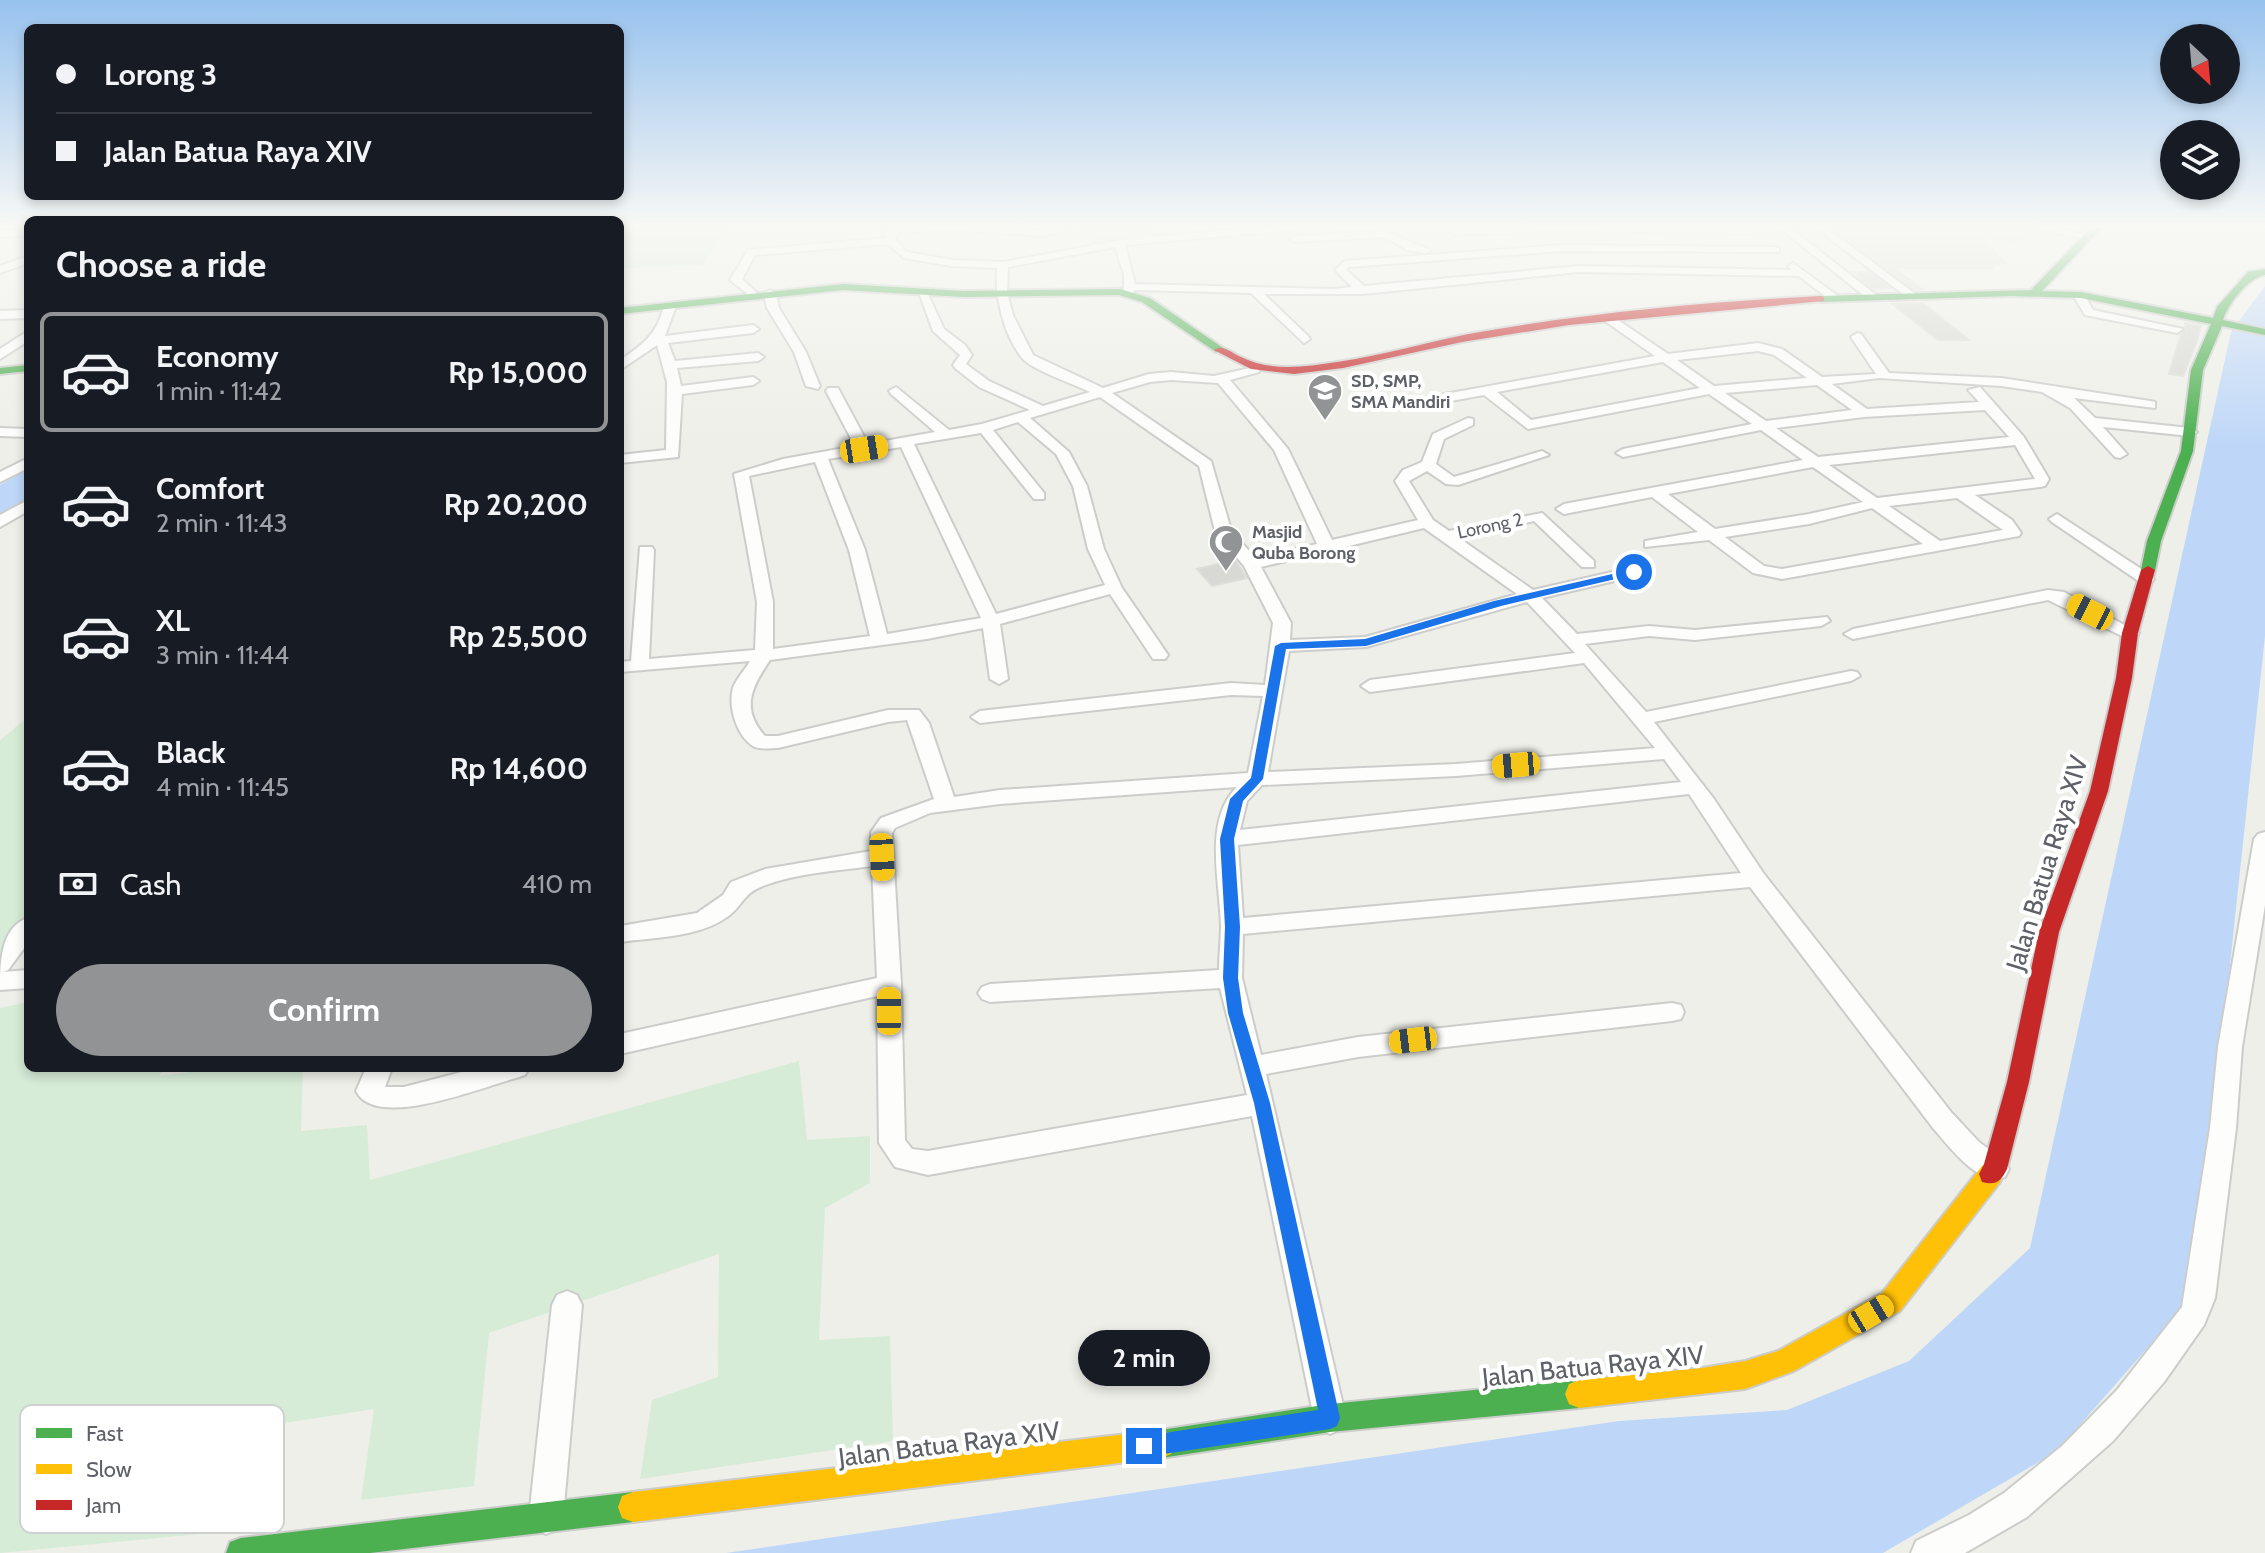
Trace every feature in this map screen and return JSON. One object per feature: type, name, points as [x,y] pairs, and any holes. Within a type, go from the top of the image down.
[{"type":"street","points":[[624,311],[720,299]]},
{"type":"street","points":[[766,299],[800,352],[813,386]]},
{"type":"street","points":[[924,299],[932,322],[966,355],[959,365],[961,367],[984,384],[1042,410]]},
{"type":"street","points":[[1003,299],[1028,357],[1101,392],[1206,464],[1223,531],[1251,564],[1282,623],[1281,646],[1270,691],[1257,779],[1237,799],[1227,839],[1232,927],[1230,978],[1236,1013],[1262,1103],[1330,1418]]},
{"type":"street","points":[[1145,299],[1235,361],[1255,369]]},
{"type":"street","points":[[1264,299],[1304,339]]},
{"type":"street","points":[[946,804],[919,723],[912,714],[888,716],[778,742],[760,742],[750,731],[739,704],[743,685],[764,655],[765,602],[741,474],[984,428],[1162,375],[1207,381],[1255,369],[1308,369],[1484,334],[1609,318],[1817,299]]},
{"type":"street","points":[[2081,299],[2089,313],[2177,329]]},
{"type":"street","points":[[2107,299],[2265,331]]},
{"type":"street","name":"Jalan Batua Raya XIV","points":[[241,1553],[1171,1443],[1330,1418],[1702,1382],[1745,1375],[1784,1362],[1891,1302],[1995,1169],[2018,1082],[2049,932],[2099,791],[2124,678],[2130,633],[2154,541],[2187,451],[2197,370],[2233,299]]},
{"type":"street","points":[[624,363],[660,339],[666,328],[670,306]]},
{"type":"street","points":[[0,315],[24,314]]},
{"type":"street","points":[[1609,318],[1662,358],[1766,425],[1936,546]]},
{"type":"street","points":[[660,339],[753,329]]},
{"type":"street","points":[[1857,337],[1885,377],[2021,385],[2150,405]]},
{"type":"street","points":[[0,355],[24,338]]},
{"type":"street","points":[[624,459],[673,454],[676,391],[672,365],[660,339]]},
{"type":"street","points":[[1434,400],[1662,358],[1762,347],[1778,352],[1864,413]]},
{"type":"street","points":[[672,365],[758,357]]},
{"type":"street","points":[[0,371],[24,368]]},
{"type":"street","points":[[1488,391],[1528,425],[1708,390],[1817,379],[1874,377]]},
{"type":"street","points":[[1222,379],[1281,449],[1326,545]]},
{"type":"street","points":[[676,391],[753,381]]},
{"type":"street","points":[[1651,544],[1809,519],[1876,503],[2040,483],[2042,479],[2019,440],[1975,390]]},
{"type":"street","points":[[833,391],[864,449]]},
{"type":"street","points":[[896,391],[946,435]]},
{"type":"street","points":[[2054,391],[2120,454]]},
{"type":"street","points":[[1623,453],[1766,425],[1864,413],[1987,406]]},
{"type":"street","points":[[1021,418],[1062,452],[1080,486],[1096,549],[1114,588],[1159,655]]},
{"type":"street","points":[[2088,421],[2190,432]]},
{"type":"street","points":[[1468,422],[1438,437],[1428,465],[1402,476],[1427,523],[1530,596],[1574,640],[1668,753],[1756,879],[1942,1120],[1970,1150],[1995,1169]]},
{"type":"street","points":[[984,428],[1039,496]]},
{"type":"street","points":[[0,432],[24,433]]},
{"type":"street","points":[[1564,509],[1816,462],[2019,440]]},
{"type":"street","points":[[906,442],[991,621],[999,679]]},
{"type":"street","points":[[1428,465],[1451,481],[1458,481],[1542,455]]},
{"type":"street","points":[[820,457],[857,550],[880,639]]},
{"type":"street","points":[[0,478],[24,464]]},
{"type":"street","points":[[1654,491],[1759,570],[1770,573],[2013,533],[2007,523],[1959,492]]},
{"type":"street","points":[[0,522],[24,507]]},
{"type":"street","name":"Lorong 2","points":[[1444,537],[1537,516],[1588,564]]},
{"type":"street","points":[[2057,519],[2146,579]]},
{"type":"street","points":[[1251,564],[1427,523]]},
{"type":"street","points":[[640,664],[646,550]]},
{"type":"street","points":[[1281,646],[1366,642],[1530,596],[1634,572]]},
{"type":"street","points":[[624,666],[764,655],[880,639],[991,621],[1114,588]]},
{"type":"street","points":[[1853,634],[2048,595],[2058,596],[2130,633]]},
{"type":"street","points":[[1574,640],[1649,631],[1695,635],[1821,621]]},
{"type":"street","points":[[1370,686],[1588,657]]},
{"type":"street","points":[[1639,719],[1851,676]]},
{"type":"street","points":[[980,717],[1231,689],[1270,691]]},
{"type":"street","points":[[1262,1103],[928,1163],[904,1159],[892,1143],[889,984],[881,832],[888,823],[926,807],[1000,797],[1257,779],[1456,770],[1668,753]]},
{"type":"street","points":[[1227,839],[1693,787]]},
{"type":"street","points":[[1928,1553],[1990,1522],[2084,1448],[2129,1398],[2194,1315],[2200,1298],[2223,1128],[2230,1047],[2265,839]]},
{"type":"street","points":[[624,933],[714,916],[732,902],[739,887],[747,883],[793,870],[882,857]]},
{"type":"street","points":[[1232,927],[1756,879]]},
{"type":"street","points":[[0,964],[24,931]]},
{"type":"street","points":[[990,993],[1230,978]]},
{"type":"street","points":[[0,981],[24,979]]},
{"type":"street","points":[[624,1043],[889,984]]},
{"type":"street","points":[[1251,1067],[1373,1045],[1672,1012]]},
{"type":"street","points":[[377,1072],[369,1091],[381,1098],[404,1098],[501,1072]]},
{"type":"street","points":[[546,1517],[567,1305]]},
{"type":"green space","points":[[24,720],[24,948],[14,963],[0,963],[0,740]]},
{"type":"green space","points":[[24,1003],[24,1072],[162,1072],[159,1076],[190,1072],[303,1072],[301,1131],[367,1125],[370,1180],[799,1061],[807,1140],[870,1136],[870,1183],[825,1208],[819,1340],[890,1336],[893,1441],[640,1479],[652,1400],[718,1377],[719,1254],[489,1333],[474,1486],[361,1500],[374,1409],[284,1423],[284,1405],[20,1405],[20,1533],[200,1533],[0,1553],[0,1008]]},
{"type":"water","points":[[2255,299],[2265,299],[2265,636],[2195,1294],[2056,1452],[1883,1553],[726,1553],[1619,1421],[1787,1410],[1909,1361],[2030,1248],[2231,332]]},
{"type":"water","points":[[24,470],[24,501],[0,516],[0,485]]},
{"type":"building","points":[[1923,303],[1969,340],[1938,340],[1892,304]]},
{"type":"building","points":[[2185,323],[2201,326],[2197,341],[2183,376],[2169,374],[2181,334],[2186,330]]},
{"type":"building","name":"Masjid Quba Borong","points":[[1235,560],[1247,578],[1212,586],[1197,569]]},
{"type":"traffic: fast","points":[[624,311],[727,299]]},
{"type":"traffic: fast","points":[[1144,299],[1220,350]]},
{"type":"traffic: fast","points":[[2103,299],[2265,332]]},
{"type":"traffic: fast","points":[[2148,570],[2154,541],[2187,451],[2197,370],[2213,338],[2221,309],[2229,299]]},
{"type":"traffic: fast","points":[[0,371],[24,368]]},
{"type":"traffic: fast","points":[[1161,1444],[1330,1418],[1579,1394]]},
{"type":"traffic: fast","points":[[241,1553],[633,1507]]},
{"type":"traffic: slow","points":[[1579,1394],[1702,1382],[1745,1375],[1784,1362],[1891,1302],[1991,1174]]},
{"type":"traffic: slow","points":[[633,1507],[1161,1444]]},
{"type":"traffic: jam","points":[[1220,350],[1255,367],[1294,371],[1319,369],[1462,338],[1569,321],[1813,299]]},
{"type":"traffic: jam","points":[[1991,1174],[1995,1169],[2018,1082],[2049,932],[2099,791],[2124,678],[2130,633],[2148,570]]},
{"type":"place","name":"SD, SMP, SMA Mandiri","points":[[1325,422]]},
{"type":"place","name":"Masjid Quba Borong","points":[[1226,573]]},
{"type":"route","points":[[1144,1446],[1330,1418],[1262,1103],[1236,1013],[1230,978],[1232,927],[1227,839],[1237,799],[1257,779],[1270,691],[1281,646],[1366,642],[1498,603],[1634,572]]}]
